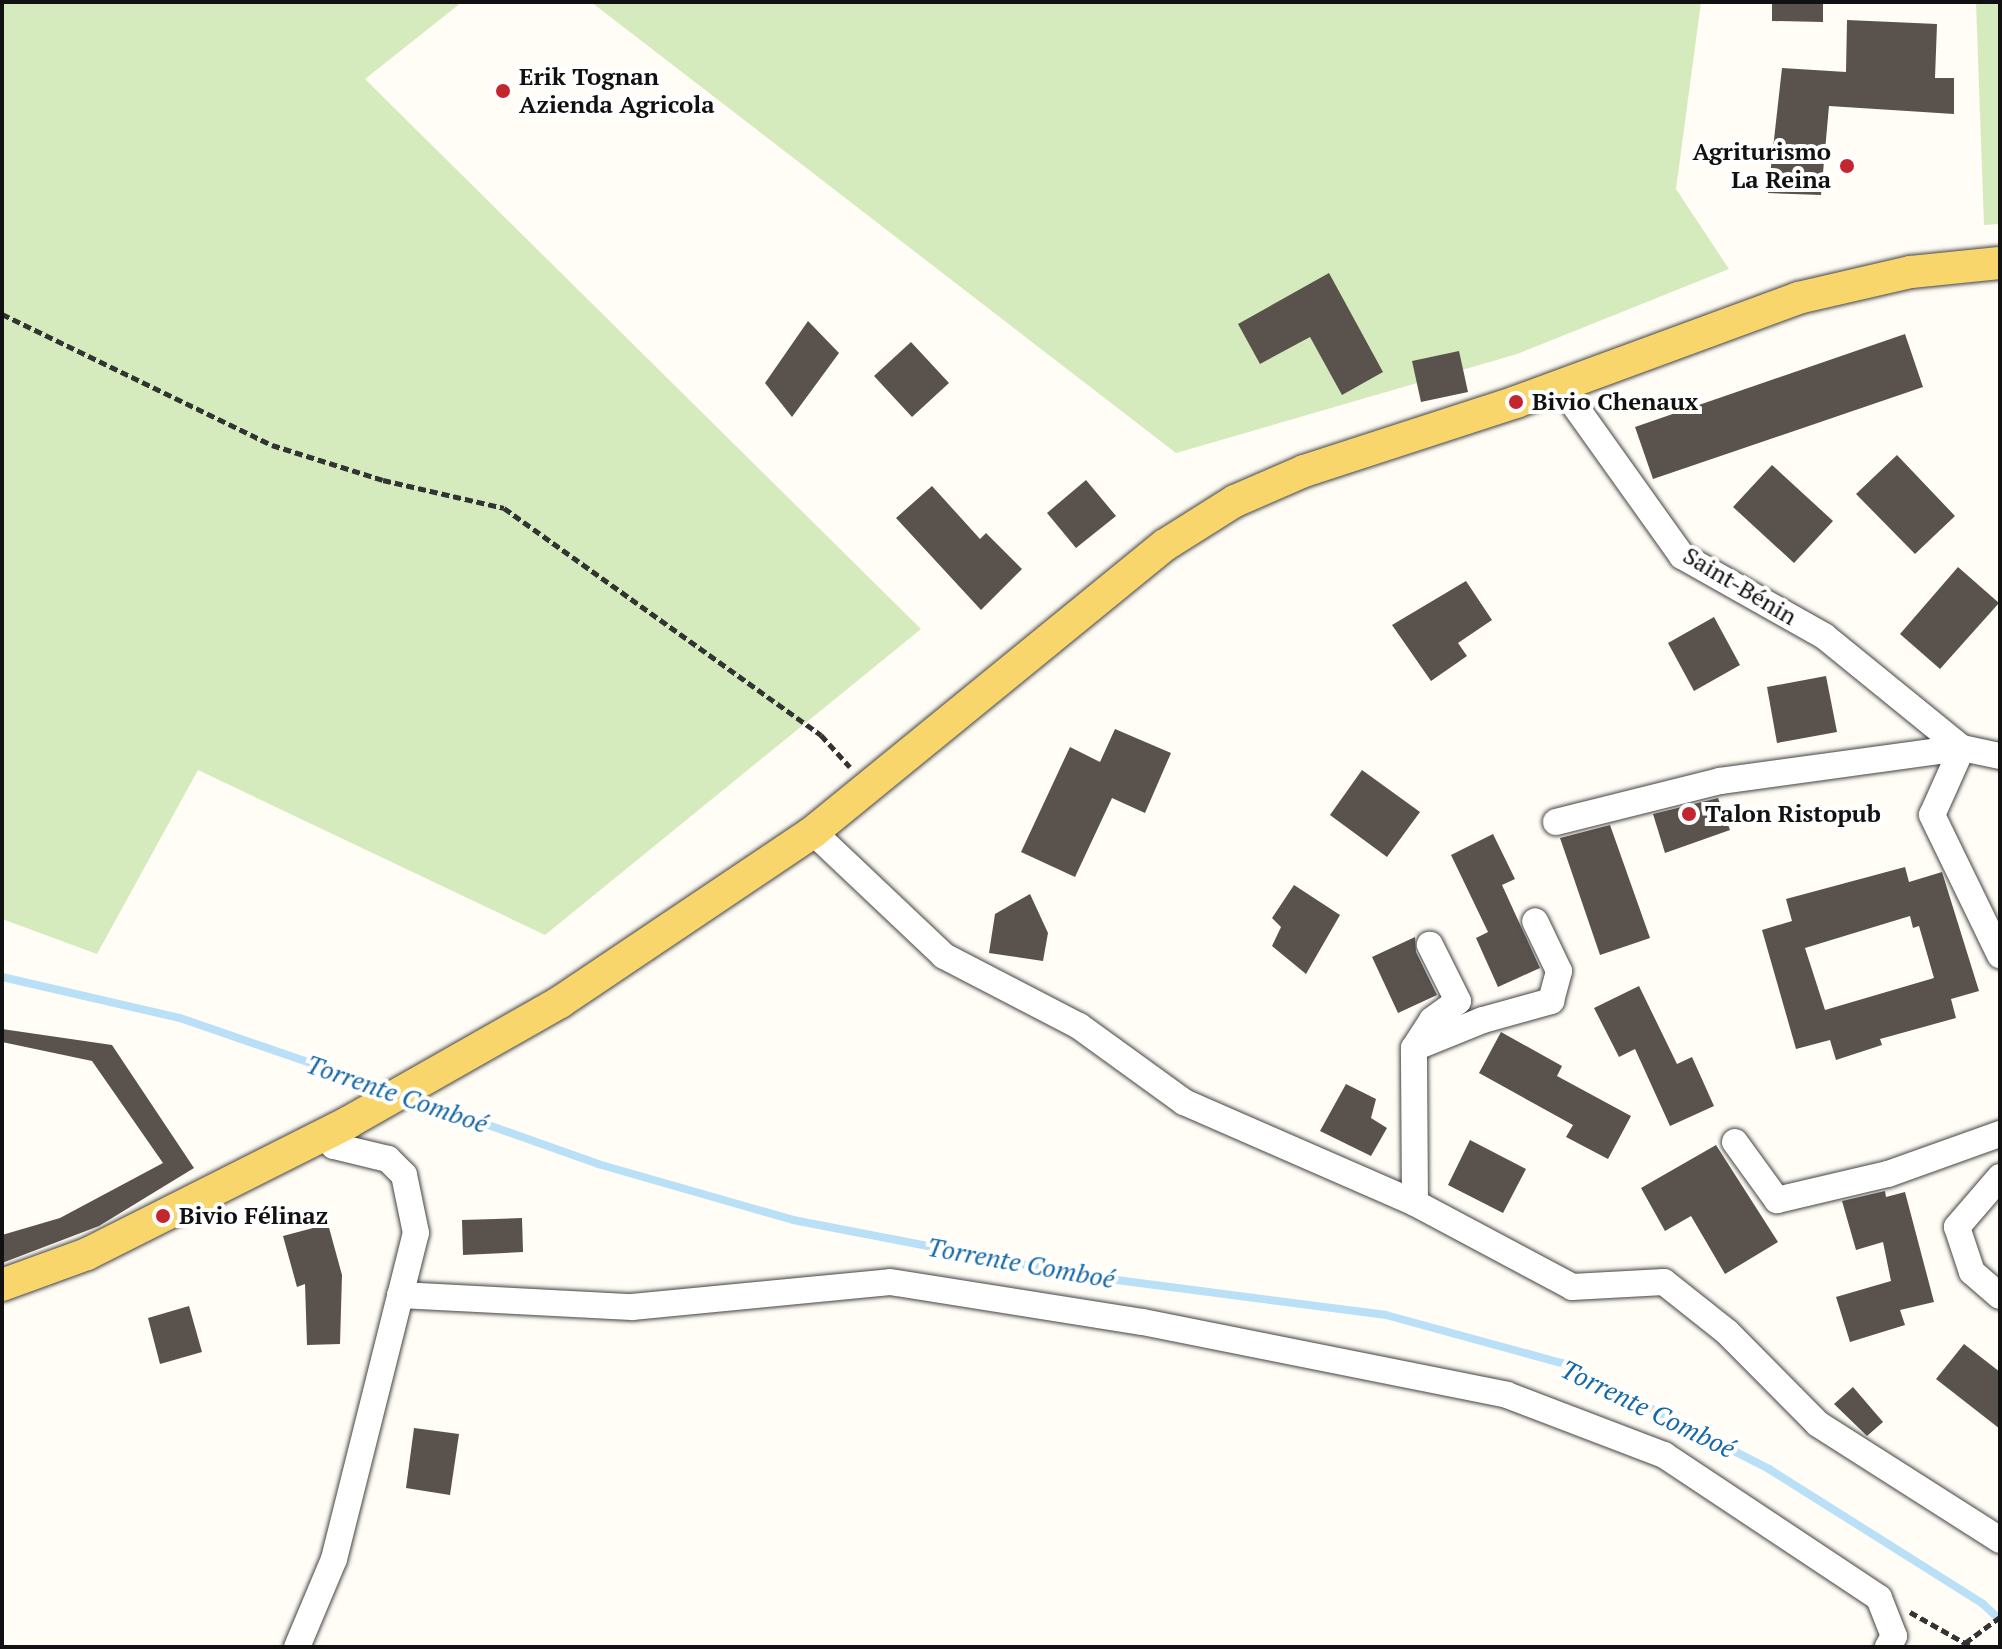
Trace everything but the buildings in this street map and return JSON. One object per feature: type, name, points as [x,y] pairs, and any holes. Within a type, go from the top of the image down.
[{"type":"main road","points":[[2,1285],[87,1254],[337,1128],[560,1002],[813,832],[1165,545],[1235,501],[1304,471],[1560,385],[1798,298],[1911,272],[2000,263]]},
{"type":"street","name":"Saint-Bénin","points":[[1560,385],[1682,556],[1824,636],[1962,748]]},
{"type":"street","name":"Saint-Bénin","points":[[1556,822],[1720,781],[1962,748],[2000,756]]},
{"type":"street","points":[[1962,748],[1932,815],[2000,955]]},
{"type":"street","points":[[813,832],[944,956],[1079,1026],[1184,1102],[1415,1203],[1572,1287],[1664,1282],[1727,1332],[1818,1424],[2000,1540]]},
{"type":"street","points":[[1414,1048],[1483,1020],[1551,1001],[1559,971],[1535,921]]},
{"type":"street","points":[[1415,1203],[1414,1048],[1432,1020],[1458,1001],[1430,945]]},
{"type":"street","points":[[297,1647],[334,1559],[416,1233],[404,1175],[388,1159],[334,1146],[337,1128]]},
{"type":"street","points":[[1735,1142],[1777,1200],[1888,1174],[2000,1134]]},
{"type":"street","points":[[2000,1177],[1957,1227],[1972,1272],[2000,1296]]},
{"type":"street","points":[[400,1295],[632,1307],[890,1282],[1143,1322],[1507,1395],[1664,1455],[1879,1598],[1894,1636],[1888,1647]]},
{"type":"path","points":[[2,314],[272,445],[383,480],[504,508],[821,735],[870,788]]},
{"type":"path","points":[[1879,1598],[1972,1647]]},
{"type":"path","points":[[1965,1643],[2000,1617]]},
{"type":"green space","points":[[2,2],[462,2],[365,79],[921,629],[545,935],[198,770],[97,954],[2,919]]},
{"type":"green space","points":[[591,2],[1701,2],[1676,189],[1729,269],[1517,354],[1176,453]]},
{"type":"green space","points":[[1976,2],[2000,2],[2000,224],[1984,225]]},
{"type":"waterway","name":"Torrente Comboé","points":[[2,977],[180,1018],[389,1090]]},
{"type":"waterway","name":"Torrente Comboé","points":[[409,1097],[598,1164],[793,1220],[1078,1275],[1386,1315],[1562,1363],[1769,1469],[1983,1604],[2000,1620]]},
{"type":"place","name":"Erik Tognan Azienda Agricola","points":[[503,91]]},
{"type":"place","name":"Agriturismo La Reina","points":[[1847,166]]},
{"type":"place","name":"Bivio Chenaux","points":[[1516,402]]},
{"type":"place","name":"Talon Ristopub","points":[[1689,814]]},
{"type":"place","name":"Bivio Félinaz","points":[[163,1216]]}]
